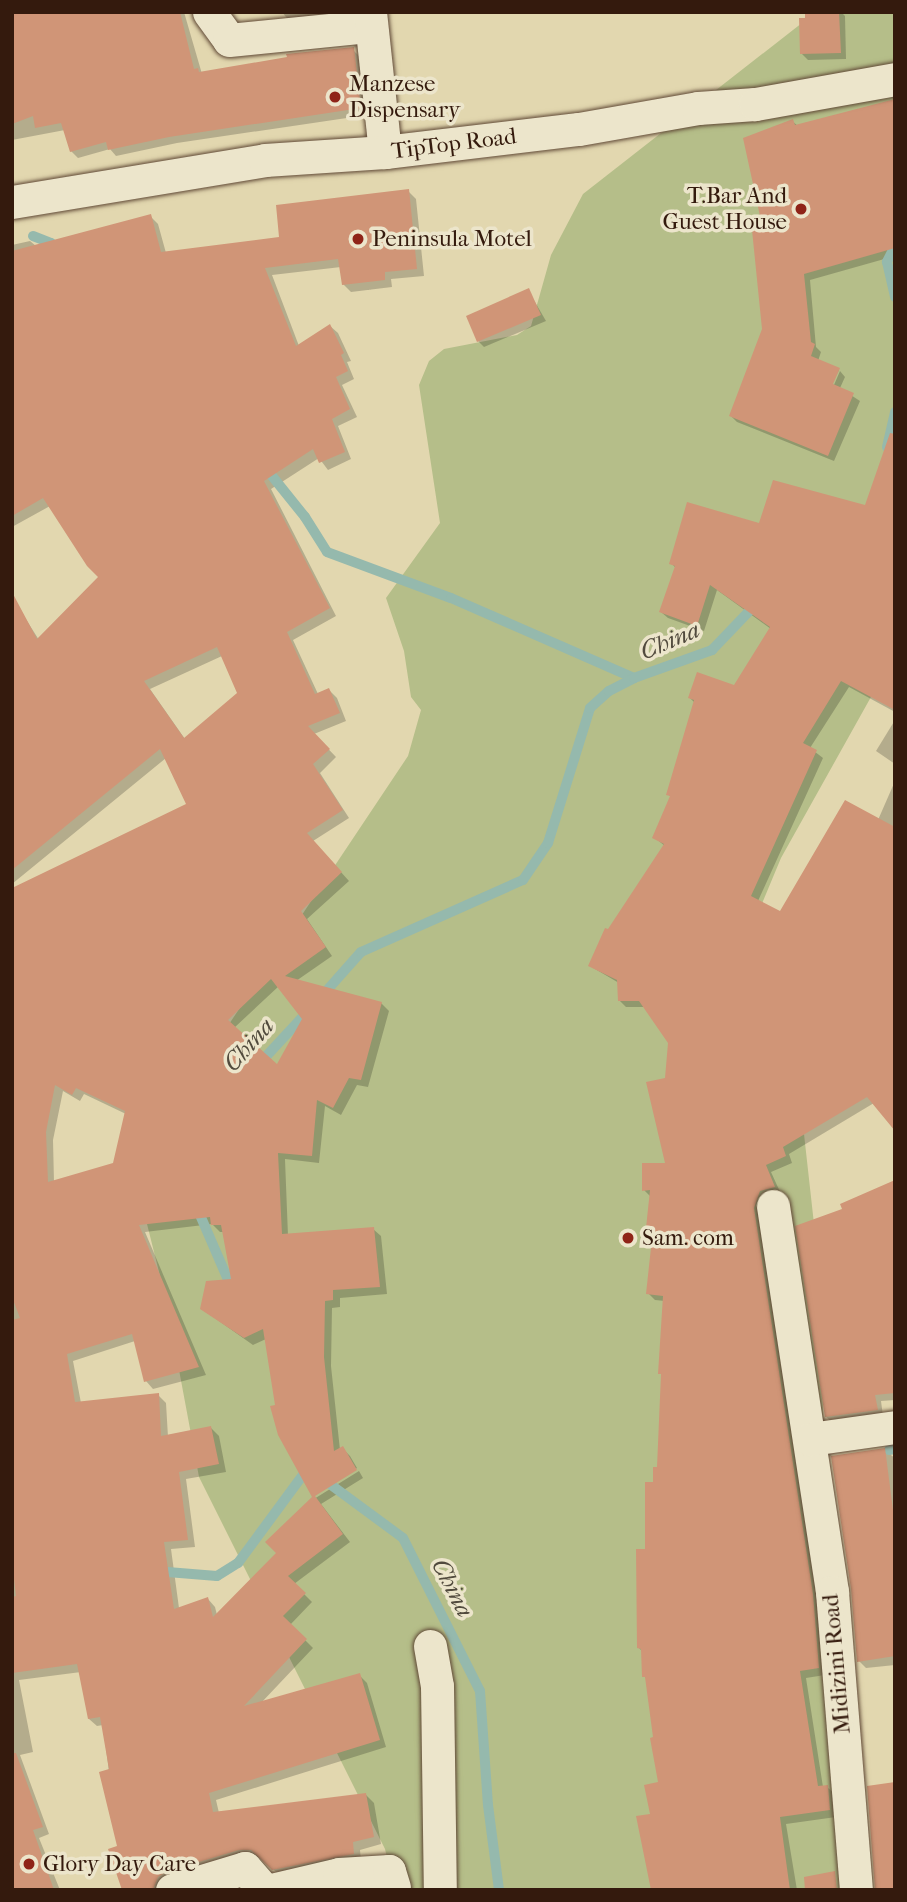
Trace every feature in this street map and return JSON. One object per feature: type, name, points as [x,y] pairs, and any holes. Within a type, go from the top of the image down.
[{"type":"street","points":[[209,12],[229,40],[370,19],[385,152]]},
{"type":"street","name":"TipTop Road","points":[[12,202],[265,160],[385,152],[579,129],[698,108],[755,104],[895,79]]},
{"type":"street","name":"Midizini Road","points":[[773,1206],[832,1592],[856,1890]]},
{"type":"street","points":[[810,1439],[895,1427]]},
{"type":"street","points":[[430,1646],[437,1686],[440,1890]]},
{"type":"street","points":[[172,1890],[245,1868],[264,1890]]},
{"type":"street","points":[[271,1890],[339,1874],[389,1871],[394,1887]]},
{"type":"green space","points":[[816,12],[895,12],[895,670],[876,688],[781,858],[743,949],[801,1107],[818,1260],[834,1742],[845,1890],[395,1890],[385,1849],[199,1477],[166,1300],[133,1168],[408,756],[421,710],[411,697],[404,651],[386,598],[440,523],[419,385],[429,361],[444,349],[517,335],[531,326],[551,255],[583,194]]},
{"type":"building","points":[[12,12],[180,12],[194,69],[198,68],[199,72],[287,57],[286,54],[354,47],[361,108],[169,137],[108,150],[106,142],[70,152],[61,123],[35,128],[33,116],[12,124]]},
{"type":"building","points":[[805,12],[839,12],[841,53],[800,54],[799,18],[805,18]]},
{"type":"building","points":[[895,99],[895,248],[804,274],[811,342],[815,344],[811,356],[840,368],[833,384],[854,393],[828,456],[729,416],[762,329],[752,230],[763,230],[743,138],[793,119],[795,125]]},
{"type":"building","points":[[409,189],[417,269],[385,272],[385,280],[342,285],[338,259],[265,268],[296,346],[330,324],[344,353],[341,355],[348,371],[336,377],[350,409],[332,419],[345,452],[319,463],[313,449],[264,481],[330,608],[287,632],[315,694],[329,688],[340,713],[308,726],[330,749],[313,764],[343,810],[307,833],[342,872],[301,911],[326,947],[285,976],[382,1002],[361,1080],[349,1078],[333,1108],[317,1100],[312,1156],[278,1153],[282,1234],[374,1227],[380,1287],[333,1290],[333,1300],[325,1301],[324,1357],[334,1451],[343,1446],[357,1470],[315,1496],[343,1534],[288,1576],[306,1593],[283,1616],[307,1639],[244,1706],[360,1673],[380,1740],[209,1793],[213,1812],[366,1793],[374,1837],[353,1842],[354,1854],[272,1870],[251,1850],[239,1850],[166,1872],[158,1877],[153,1890],[122,1890],[108,1849],[117,1846],[99,1772],[109,1769],[100,1717],[88,1719],[77,1664],[12,1673],[12,1597],[16,1596],[12,1561],[12,1320],[20,1318],[12,1297],[12,888],[186,804],[160,749],[12,870],[12,592],[37,639],[98,577],[87,566],[43,498],[12,516],[12,251],[151,214],[161,252],[279,237],[276,205]],"holes":[[[217,647],[237,693],[184,738],[144,681]],[[271,979],[302,1019],[277,1064],[228,1020]],[[55,1085],[72,1095],[76,1088],[125,1111],[113,1163],[48,1182],[46,1132]],[[210,1217],[211,1225],[221,1225],[231,1279],[206,1281],[200,1309],[244,1338],[263,1329],[275,1405],[270,1406],[278,1435],[312,1497],[265,1542],[276,1553],[213,1617],[208,1597],[174,1609],[164,1542],[188,1540],[179,1472],[219,1464],[211,1426],[161,1436],[159,1393],[75,1402],[67,1354],[132,1334],[144,1382],[199,1367],[139,1225]]]},
{"type":"building","points":[[529,288],[541,315],[477,342],[466,316]]},
{"type":"building","points":[[890,433],[895,434],[895,710],[841,681],[803,743],[817,750],[751,896],[780,911],[845,800],[895,827],[895,1131],[867,1097],[783,1147],[786,1156],[766,1165],[775,1187],[760,1191],[754,1208],[813,1594],[819,1668],[800,1671],[818,1786],[828,1785],[830,1810],[780,1817],[790,1890],[651,1890],[636,1816],[650,1814],[644,1785],[658,1782],[650,1738],[653,1737],[645,1677],[642,1677],[641,1649],[637,1648],[636,1549],[645,1549],[645,1482],[653,1482],[653,1467],[657,1467],[661,1374],[658,1374],[663,1296],[646,1294],[653,1229],[646,1228],[650,1190],[642,1191],[642,1163],[665,1163],[646,1082],[665,1078],[668,1043],[639,1001],[618,1001],[617,980],[588,966],[605,928],[608,929],[664,844],[652,838],[670,796],[666,795],[694,700],[688,698],[697,672],[734,685],[770,627],[710,585],[697,626],[659,612],[675,566],[669,564],[687,502],[759,523],[773,480],[865,505]]},
{"type":"building","points":[[895,1180],[895,1393],[875,1395],[878,1410],[825,1417],[795,1226],[842,1209],[840,1204]]},
{"type":"building","points":[[885,1448],[895,1526],[895,1656],[857,1662],[851,1589],[831,1456]]},
{"type":"building","points":[[12,1753],[16,1753],[43,1827],[33,1830],[54,1890],[12,1890]]},
{"type":"building","points":[[895,1782],[895,1890],[875,1890],[867,1786]]},
{"type":"building","points":[[835,1871],[837,1890],[805,1890],[804,1877]]},
{"type":"waterway","points":[[33,236],[51,243],[57,251]]},
{"type":"waterway","name":"China","points":[[895,246],[887,262],[895,297]]},
{"type":"waterway","name":"China","points":[[887,447],[895,412]]},
{"type":"waterway","points":[[264,466],[305,517],[327,552],[451,598],[634,678]]},
{"type":"waterway","name":"China","points":[[321,997],[361,952],[523,880],[548,843],[590,708],[609,691],[634,678],[712,650],[757,603]]},
{"type":"waterway","name":"China","points":[[259,1064],[310,1009]]},
{"type":"waterway","name":"China","points":[[197,1208],[232,1289]]},
{"type":"waterway","points":[[889,1450],[895,1449]]},
{"type":"waterway","points":[[155,1571],[217,1576],[238,1563],[308,1468]]},
{"type":"waterway","name":"China","points":[[323,1479],[403,1538],[480,1691],[488,1805],[499,1890]]},
{"type":"place","name":"Manzese Dispensary","points":[[335,97]]},
{"type":"place","name":"T.Bar And Guest House","points":[[801,209]]},
{"type":"place","name":"Peninsula Motel","points":[[358,239]]},
{"type":"place","name":"Sam. com","points":[[628,1238]]},
{"type":"place","name":"Glory Day Care","points":[[29,1864]]}]
